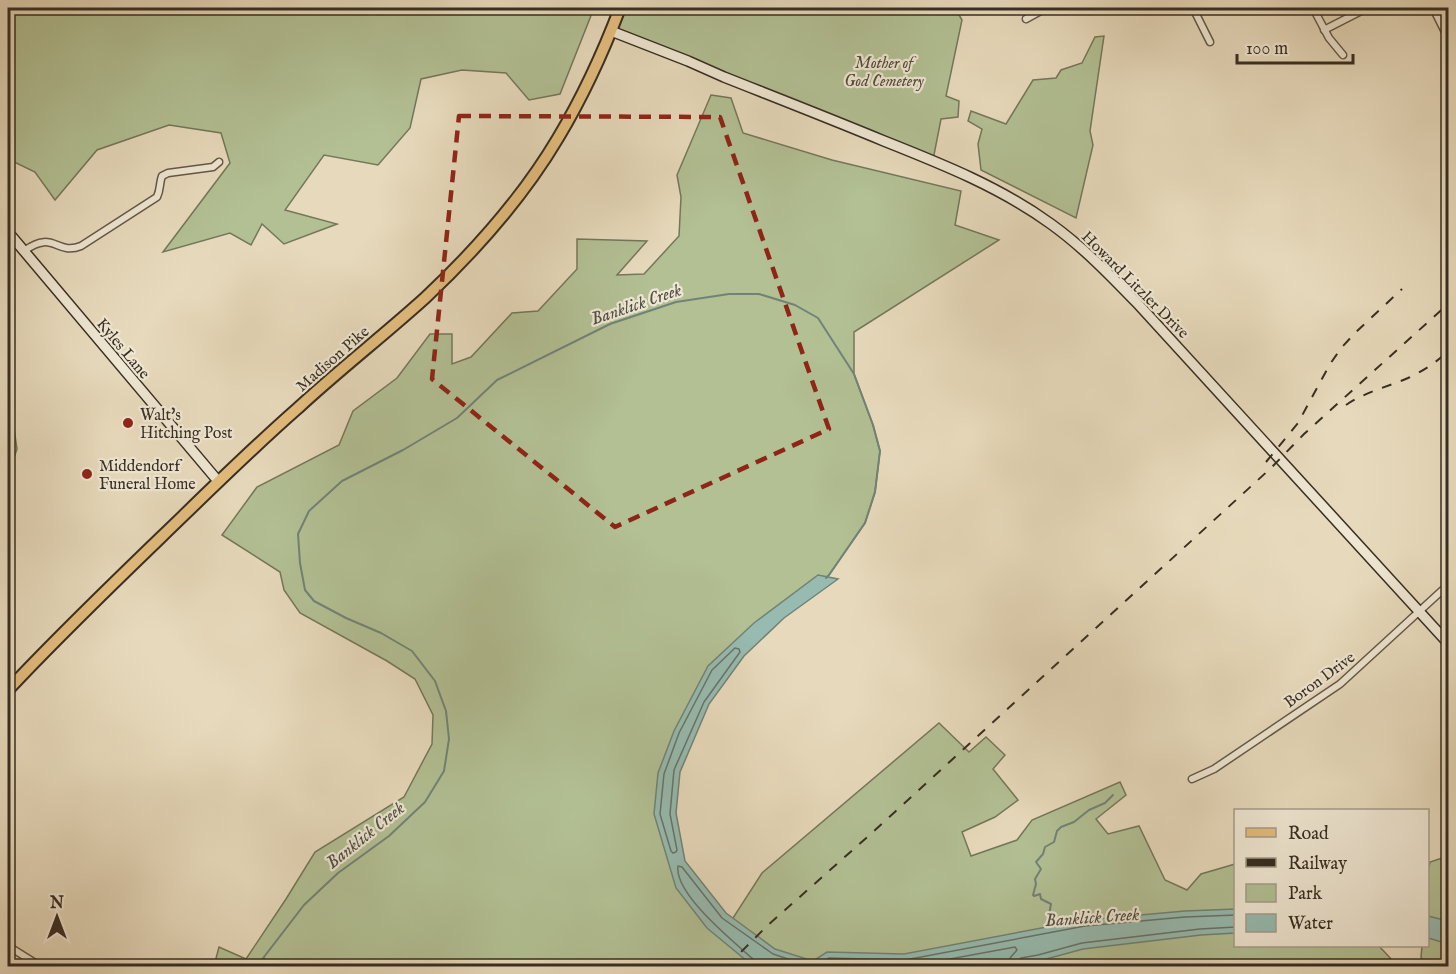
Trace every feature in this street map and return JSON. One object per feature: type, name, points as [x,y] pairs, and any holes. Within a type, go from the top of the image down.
[{"type":"main road","name":"Madison Pike","points":[[8,690],[133,563],[218,481],[298,407],[425,297],[489,231],[515,201],[559,137],[620,8]]},
{"type":"main road","name":"Howard Litzler Drive","points":[[611,31],[955,170],[985,184],[1050,224],[1089,255],[1138,304],[1449,643]]},
{"type":"main road","name":"Kyles Lane","points":[[8,232],[218,481]]},
{"type":"street","points":[[1026,19],[1046,8]]},
{"type":"street","points":[[1193,8],[1210,42]]},
{"type":"street","points":[[1313,8],[1324,30],[1342,55]]},
{"type":"street","points":[[1324,30],[1367,8]]},
{"type":"street","points":[[1433,8],[1449,38]]},
{"type":"street","points":[[24,251],[41,242],[73,249],[81,246],[157,197],[162,176],[168,173],[213,167],[219,162]]},
{"type":"street","name":"Boron Drive","points":[[1192,779],[1214,769],[1340,684],[1449,585]]},
{"type":"street","points":[[8,946],[40,966]]},
{"type":"highlighted area","points":[[459,116],[720,117],[829,429],[615,527],[432,379]]},
{"type":"green space","points":[[8,8],[594,8],[560,94],[529,100],[506,73],[462,70],[421,79],[410,128],[378,165],[324,155],[285,210],[337,224],[284,244],[262,224],[251,245],[230,233],[163,252],[230,163],[221,133],[169,125],[97,150],[55,200],[35,172],[8,159]]},
{"type":"green space","name":"Mother of God Cemetery","points":[[620,8],[955,8],[962,20],[946,96],[959,101],[958,117],[941,119],[933,160],[611,31]]},
{"type":"green space","points":[[1104,36],[1090,131],[1093,145],[1076,218],[981,170],[978,144],[982,129],[968,121],[971,111],[1006,124],[1033,80],[1056,78],[1061,70],[1082,63],[1095,37]]},
{"type":"green space","points":[[711,95],[731,98],[743,133],[832,160],[961,191],[955,225],[999,240],[854,332],[854,374],[880,451],[875,492],[865,523],[829,575],[795,599],[721,671],[672,766],[680,866],[726,929],[762,873],[939,723],[969,752],[986,737],[1005,755],[993,769],[1018,800],[995,817],[962,832],[971,856],[1017,840],[1032,820],[1120,782],[1126,795],[1096,819],[1108,834],[1139,826],[1165,880],[1187,890],[1201,874],[1234,864],[1234,947],[1380,947],[1394,966],[214,966],[219,947],[246,959],[315,852],[404,797],[432,744],[433,715],[415,679],[300,613],[284,590],[280,572],[222,535],[257,487],[339,445],[353,411],[397,378],[430,334],[452,334],[452,364],[471,357],[512,313],[538,311],[577,269],[577,239],[647,241],[617,275],[644,274],[679,236],[681,197],[677,175]]},
{"type":"green space","points":[[8,388],[17,449],[8,476]]},
{"type":"green space","points":[[1448,856],[1448,959],[1435,966],[1426,966],[1421,957],[1422,947],[1429,947],[1430,862]]},
{"type":"water","points":[[818,575],[838,579],[784,618],[744,656],[709,704],[680,772],[676,813],[685,861],[726,913],[775,949],[813,961],[827,952],[904,954],[1084,920],[1234,909],[1234,933],[1083,949],[1039,961],[1006,966],[753,966],[707,928],[676,888],[654,814],[658,773],[674,731],[708,666],[754,623]]},
{"type":"water","points":[[1429,916],[1448,921],[1448,944],[1429,938]]},
{"type":"waterway","name":"Banklick Creek","points":[[257,966],[304,905],[338,873],[389,836],[425,802],[444,771],[449,739],[446,711],[435,681],[412,651],[381,633],[314,601],[305,590],[298,534],[309,511],[342,481],[403,450],[457,418],[497,380],[610,324],[676,302],[729,294],[759,294],[795,305],[818,318],[854,374],[880,451],[875,492],[865,523],[826,578]]},
{"type":"waterway","points":[[1047,927],[1051,904],[1041,899],[1040,894],[1033,895],[1035,879],[1041,869],[1036,862],[1043,854],[1045,847],[1054,842],[1057,831],[1061,827],[1074,822],[1089,810],[1105,803],[1113,795]]},
{"type":"waterway","points":[[264,958],[268,966]]},
{"type":"railway","points":[[1266,462],[1298,423],[1330,364],[1342,347],[1402,289]]},
{"type":"railway","points":[[727,966],[768,925],[873,832],[1448,304]]},
{"type":"railway","points":[[1346,405],[1368,393],[1414,375],[1448,351]]},
{"type":"place","name":"Walt's Hitching Post","points":[[128,423]]},
{"type":"place","name":"Middendorf Funeral Home","points":[[87,474]]}]
